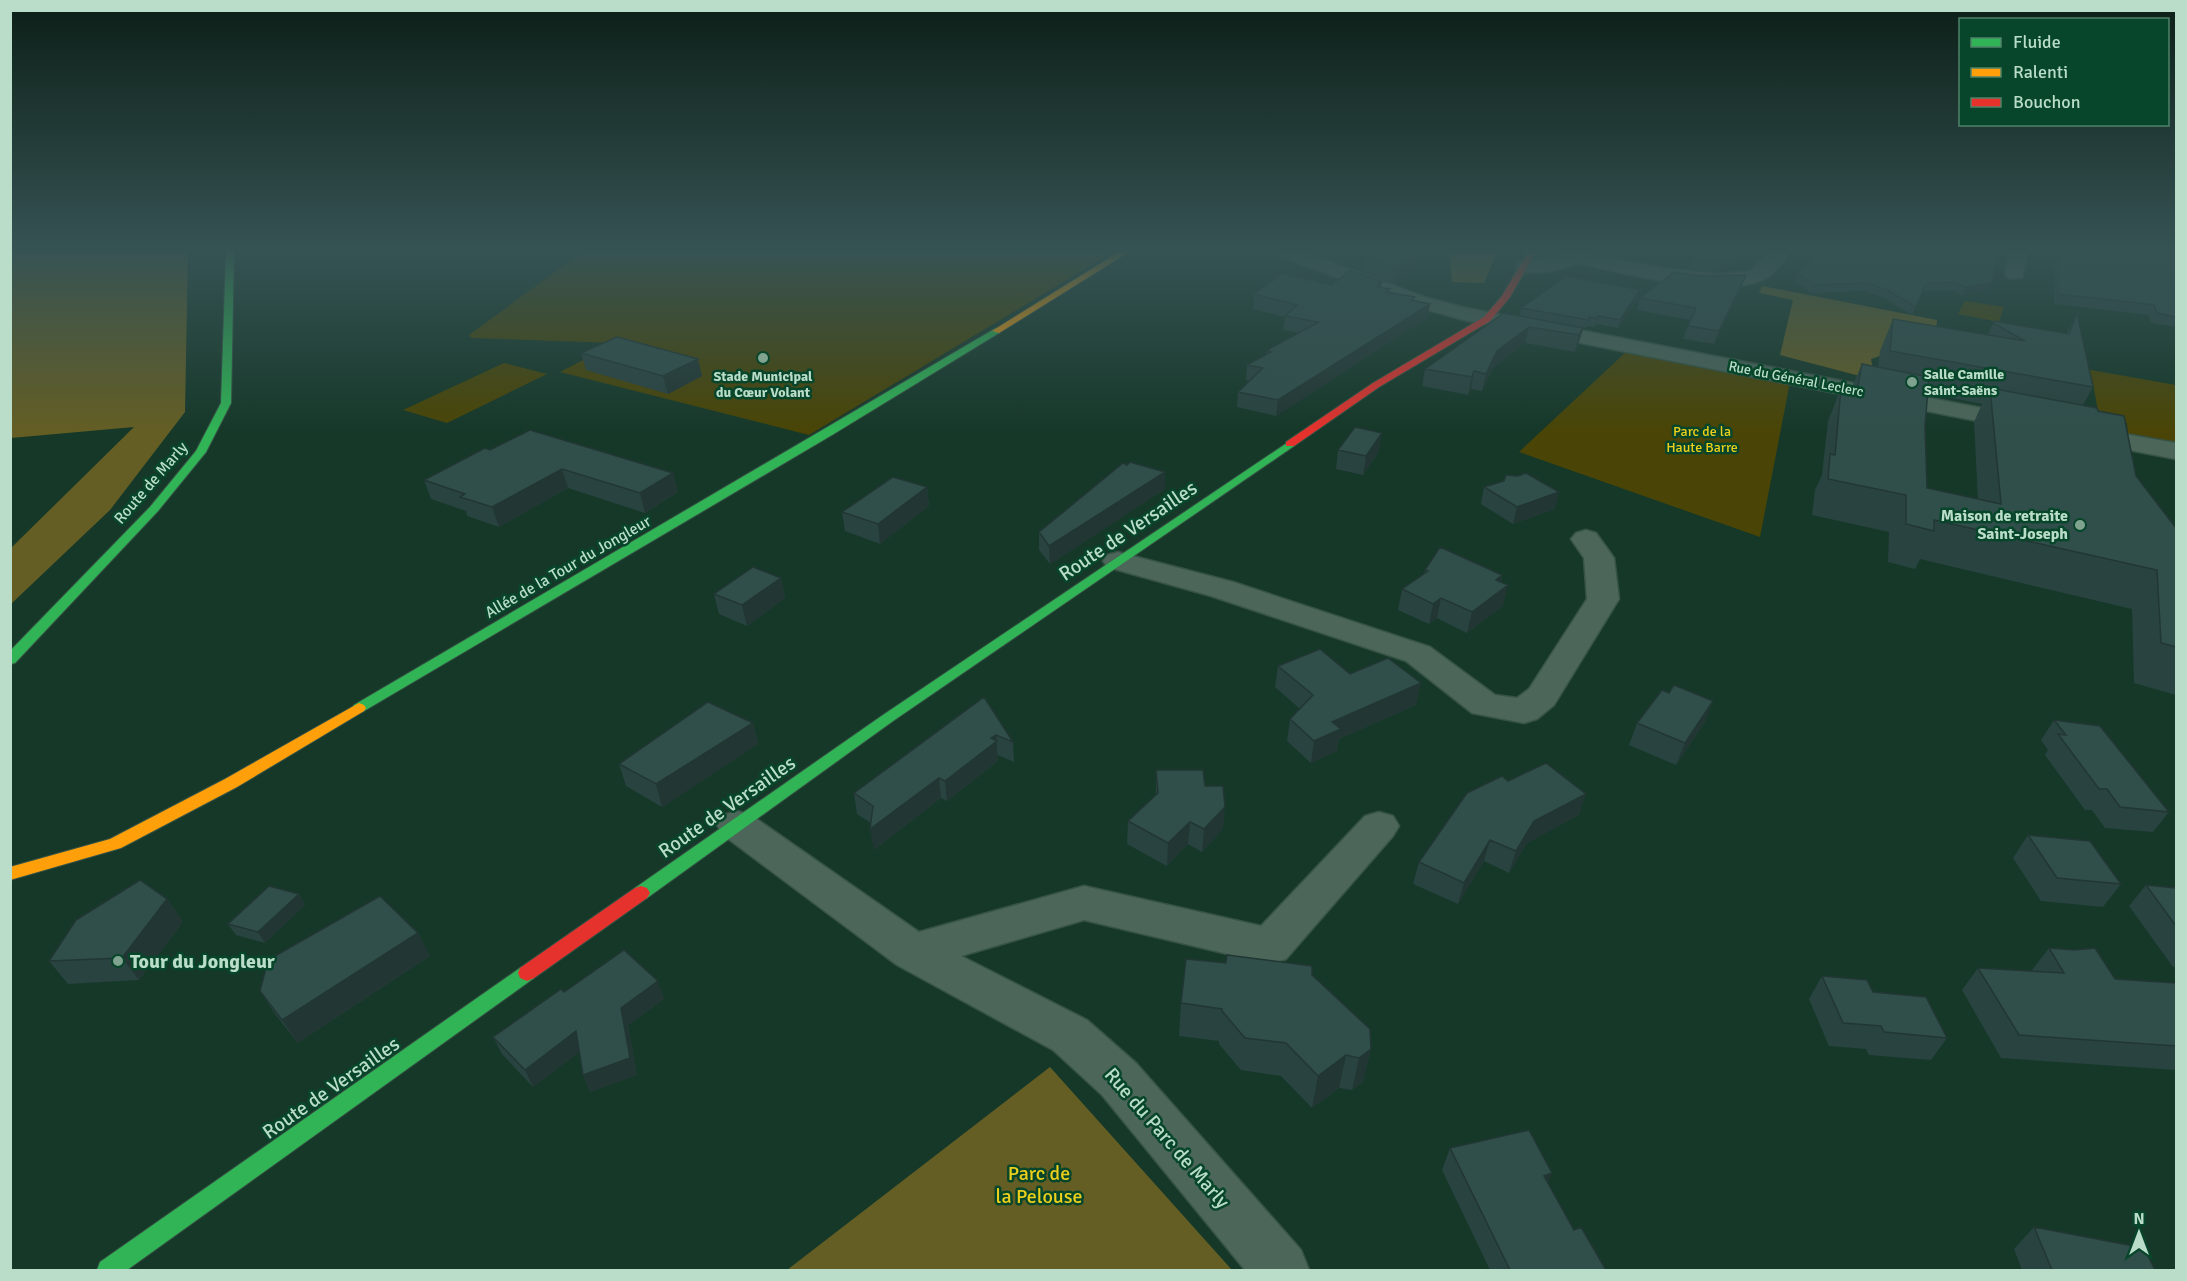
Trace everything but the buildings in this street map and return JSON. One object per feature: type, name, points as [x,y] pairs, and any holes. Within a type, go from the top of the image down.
[{"type":"main road","name":"Route de Marly","points":[[10,660],[154,509],[201,452],[226,403],[228,312]]},
{"type":"main road","name":"Allée de la Tour du Jongleur","points":[[10,874],[115,844],[231,783],[828,433],[1027,312]]},
{"type":"main road","name":"Route de Versailles","points":[[108,1270],[888,718],[1481,312]]},
{"type":"main road","name":"Route de Versailles","points":[[1376,385],[1428,338]]},
{"type":"street","name":"Rue du Général Leclerc","points":[[1442,312],[1457,318],[1476,312]]},
{"type":"street","name":"Rue du Général Leclerc","points":[[1498,312],[2053,429],[2176,451]]},
{"type":"street","points":[[1118,561],[1222,589],[1418,654],[1485,705],[1524,711],[1542,697],[1603,599],[1599,558],[1586,539]]},
{"type":"street","name":"Rue du Parc de Marly","points":[[737,825],[913,952],[1070,1035],[1119,1079],[1281,1270]]},
{"type":"street","points":[[913,952],[1084,903],[1270,946],[1379,826]]},
{"type":"green space","points":[[11,312],[187,312],[185,412],[110,510],[11,604],[11,548],[134,427],[11,438]]},
{"type":"green space","points":[[501,312],[1014,312],[809,435],[560,372],[616,343],[472,338],[469,335]]},
{"type":"green space","points":[[1790,312],[1895,312],[1937,320],[1936,337],[1871,359],[1875,380],[1780,355]]},
{"type":"green space","points":[[1959,312],[2002,312],[1999,322],[1958,314]]},
{"type":"green space","name":"Parc de la Haute Barre","points":[[1626,352],[1790,382],[1760,537],[1519,452]]},
{"type":"green space","points":[[504,363],[547,374],[447,423],[403,410]]},
{"type":"green space","points":[[2085,369],[2176,385],[2176,445],[2128,437],[2127,423],[2099,417],[2092,378]]},
{"type":"green space","name":"Parc de la Pelouse","points":[[1050,1067],[1232,1270],[787,1270]]},
{"type":"traffic: fast","points":[[10,660],[154,509],[201,452],[226,403],[228,312]]},
{"type":"traffic: fast","points":[[359,708],[828,433],[996,331]]},
{"type":"traffic: fast","points":[[641,893],[888,718],[1290,444]]},
{"type":"traffic: fast","points":[[108,1270],[527,973]]},
{"type":"traffic: slow","points":[[996,331],[1027,312]]},
{"type":"traffic: slow","points":[[10,874],[115,844],[231,783],[359,708]]},
{"type":"traffic: jam","points":[[1290,444],[1376,385],[1487,319],[1493,312]]},
{"type":"traffic: jam","points":[[527,973],[641,893]]},
{"type":"place","name":"Stade Municipal du Cœur Volant","points":[[763,358]]},
{"type":"place","name":"Salle Camille Saint-Saëns","points":[[1912,382]]},
{"type":"place","name":"Maison de retraite Saint-Joseph","points":[[2080,525]]},
{"type":"place","name":"Tour du Jongleur","points":[[118,961]]}]
